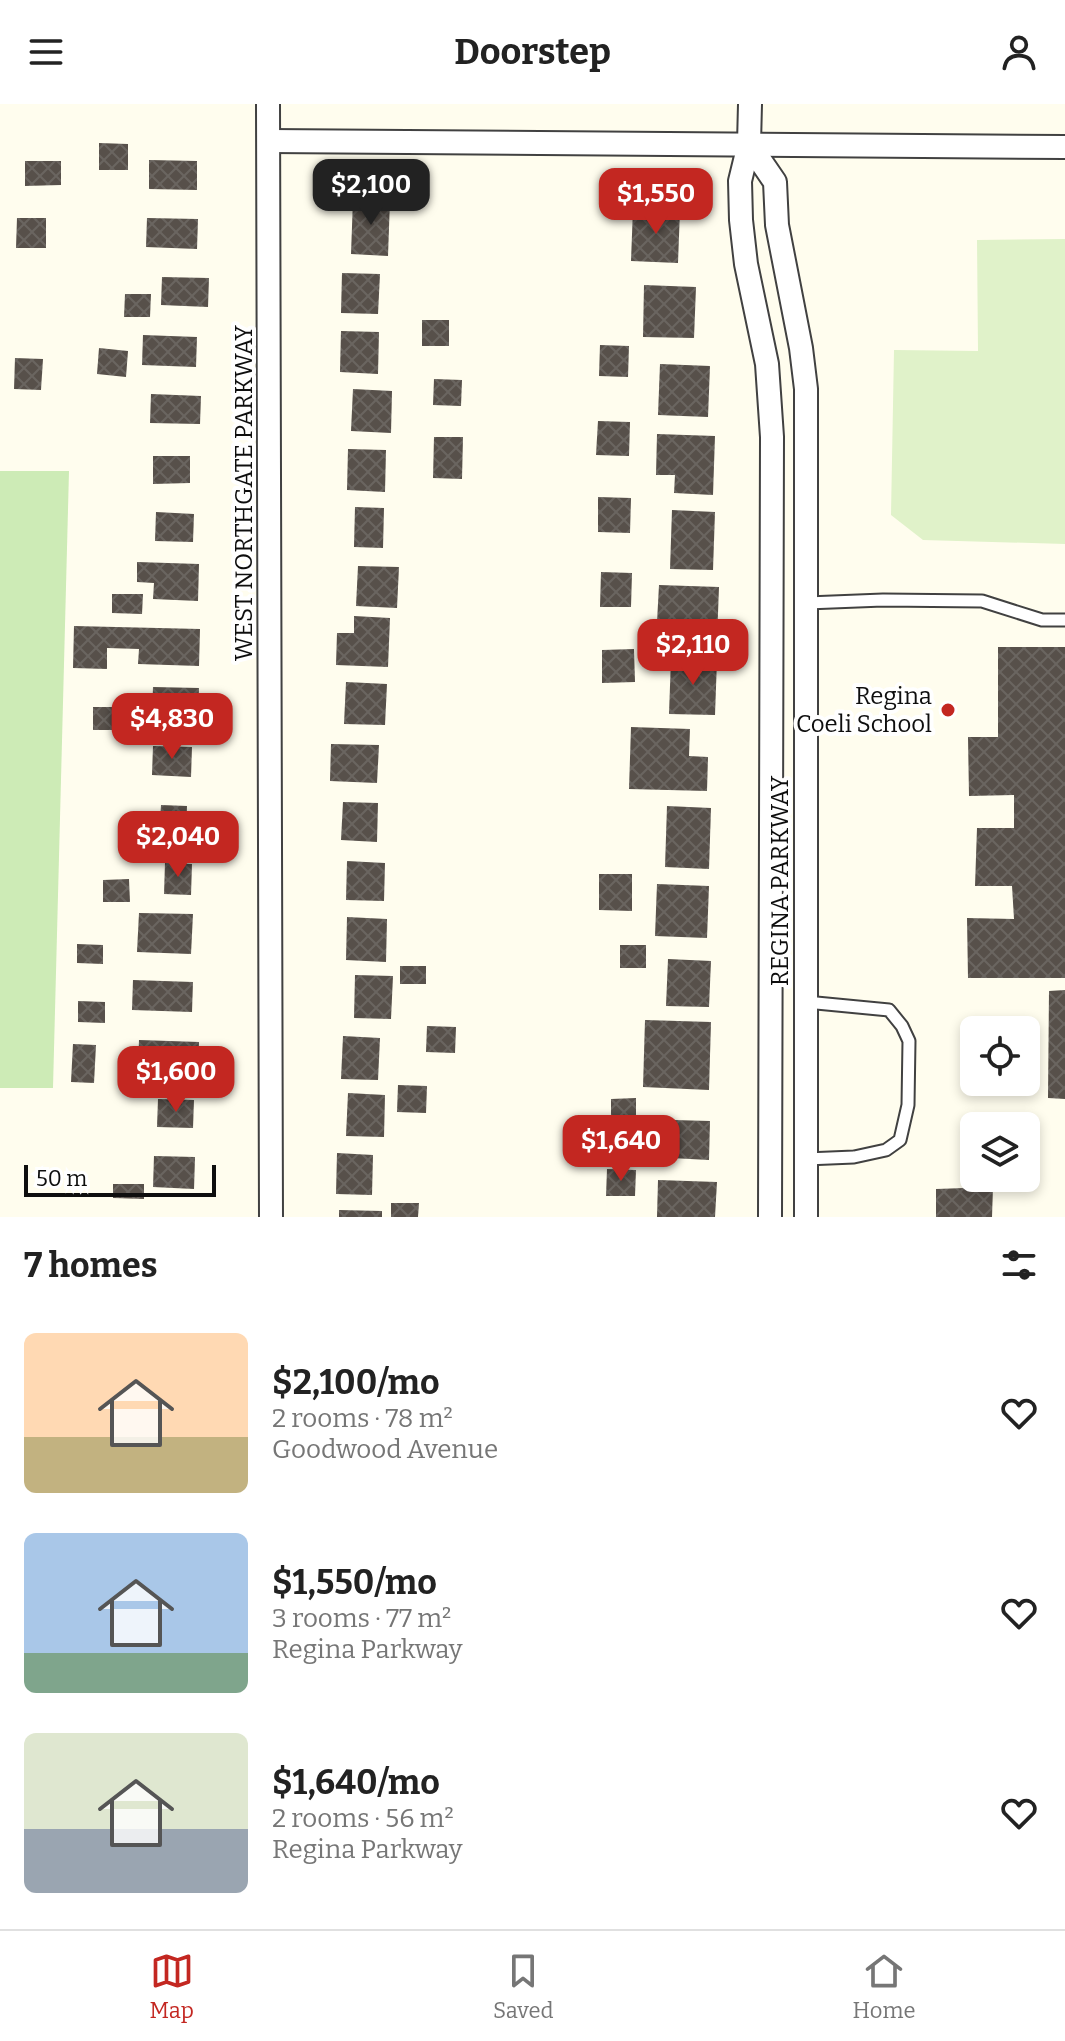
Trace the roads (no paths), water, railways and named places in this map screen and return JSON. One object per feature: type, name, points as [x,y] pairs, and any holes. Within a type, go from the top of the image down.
[{"type":"street","name":"WEST NORTHGATE PARKWAY","points":[[268,104],[271,1217]]},
{"type":"street","name":"REGINA PARKWAY","points":[[750,104],[749,144],[740,181],[741,220],[746,264],[767,364],[770,400],[770,1217]]},
{"type":"street","points":[[269,141],[1065,147]]},
{"type":"street","name":"REGINA PARKWAY","points":[[749,144],[775,182],[777,225],[801,348],[807,428],[806,1217]]},
{"type":"street","points":[[772,603],[807,603]]},
{"type":"street","points":[[771,1159],[806,1159]]},
{"type":"lane","points":[[807,603],[982,601],[1042,620],[1065,620]]},
{"type":"lane","points":[[806,1002],[889,1010],[909,1041],[908,1105],[900,1140],[886,1150],[865,1155],[806,1159]]},
{"type":"place","name":"Regina Coeli School","points":[[948,710]]}]
